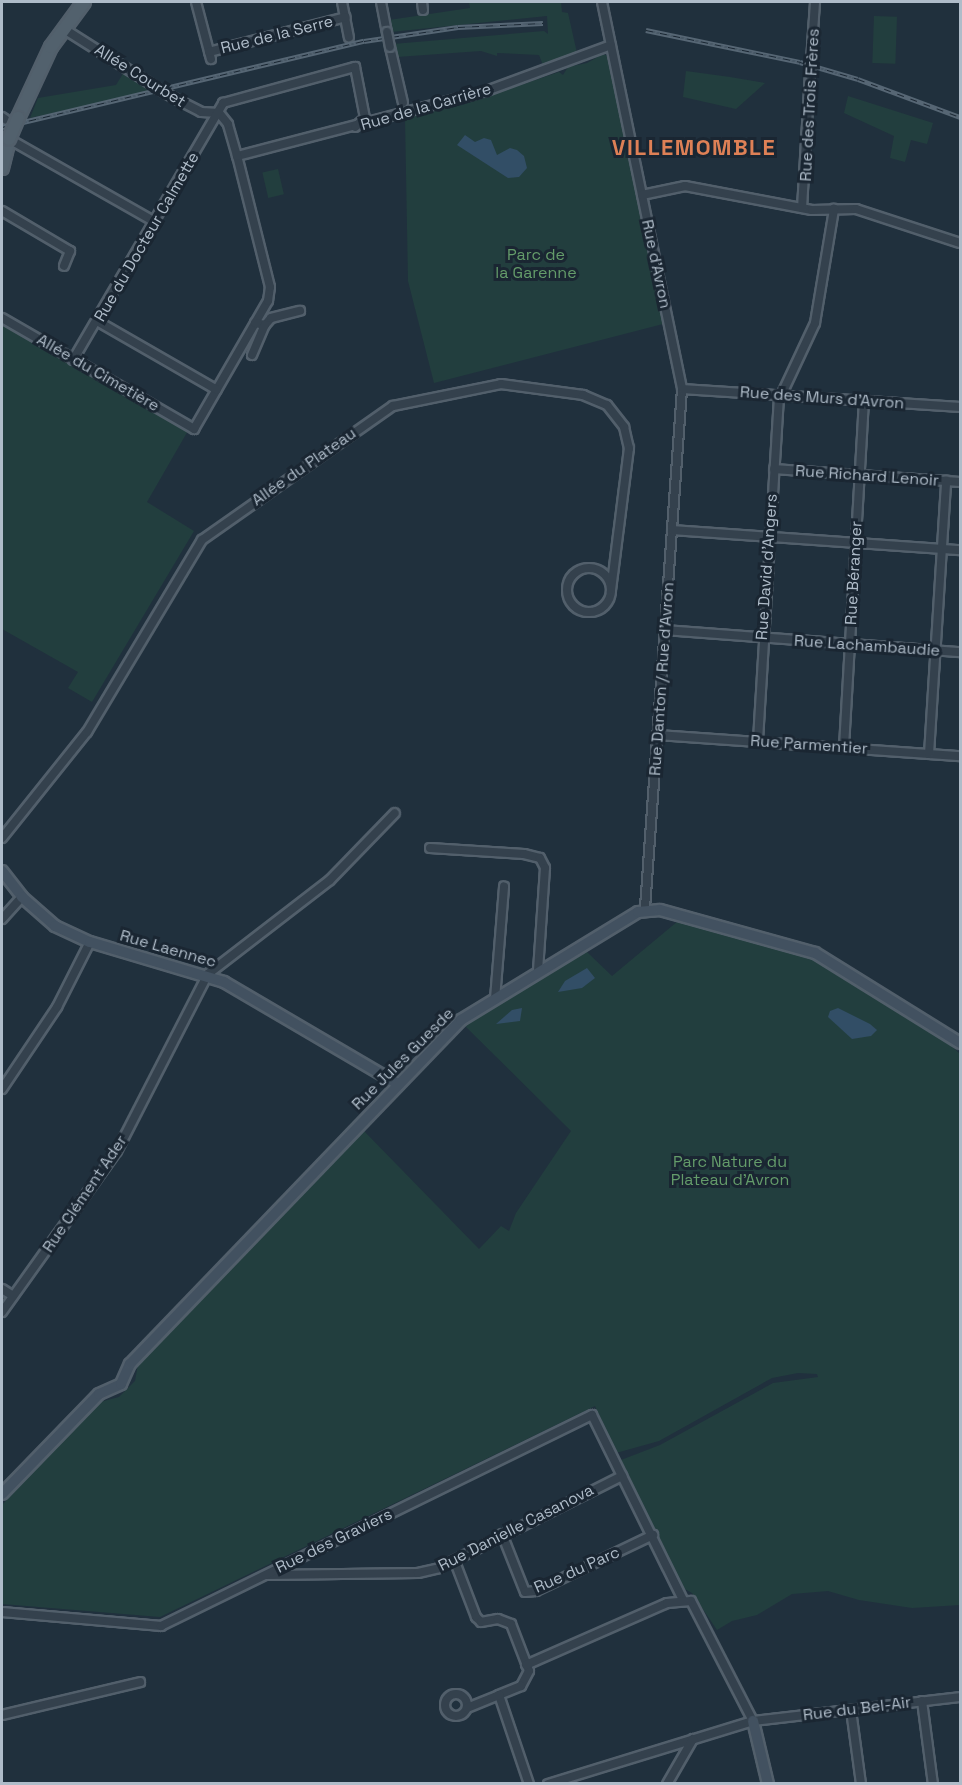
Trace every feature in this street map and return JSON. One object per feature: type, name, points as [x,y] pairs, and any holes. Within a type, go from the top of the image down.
[{"type":"main road","points":[[2,168],[9,139],[10,120],[47,53],[84,2]]},
{"type":"main road","points":[[2,150],[9,139]]},
{"type":"street","name":"Rue de la Serre","points":[[196,2],[210,56],[346,17]]},
{"type":"street","points":[[342,2],[349,37]]},
{"type":"street","points":[[381,2],[403,103]]},
{"type":"street","name":"Rue d'Avron","points":[[602,2],[682,389],[672,530]]},
{"type":"street","name":"Rue des Trois Frères","points":[[802,208],[815,2]]},
{"type":"street","name":"Allée Courbet","points":[[64,28],[174,98],[201,112],[219,113]]},
{"type":"street","name":"Rue de la Carrière","points":[[237,156],[486,91],[611,45]]},
{"type":"street","points":[[97,321],[217,390],[268,301],[270,287],[228,124],[219,113],[223,103],[355,67],[365,118],[355,127]]},
{"type":"street","name":"Rue du Docteur Calmette","points":[[73,360],[219,113]]},
{"type":"street","points":[[9,139],[155,222]]},
{"type":"street","points":[[642,195],[685,186],[802,208],[856,209],[960,243]]},
{"type":"street","name":"Rue David d'Angers","points":[[758,740],[762,638],[774,469],[782,395],[815,323],[834,209]]},
{"type":"street","points":[[2,212],[70,251],[64,266]]},
{"type":"street","points":[[252,355],[265,325],[272,318],[300,311]]},
{"type":"street","name":"Allée du Cimetière","points":[[2,318],[194,429],[217,390]]},
{"type":"street","points":[[255,323],[265,325]]},
{"type":"street","name":"Allée du Plateau","points":[[2,838],[87,732],[202,540],[393,406],[501,384],[583,395],[607,405],[621,422],[629,448],[611,591]]},
{"type":"street","name":"Rue des Murs d'Avron","points":[[682,389],[960,407]]},
{"type":"street","name":"Rue Béranger","points":[[844,747],[864,399]]},
{"type":"street","name":"Rue Richard Lenoir","points":[[774,469],[960,482]]},
{"type":"street","points":[[929,754],[946,481]]},
{"type":"street","points":[[672,530],[960,550]]},
{"type":"street","name":"Rue Danton / Rue d'Avron","points":[[645,908],[672,530]]},
{"type":"street","points":[[596,568],[607,576],[611,591],[606,604],[592,611],[572,604],[566,591],[572,576],[583,568],[596,568],[610,563],[615,556]]},
{"type":"street","name":"Rue Lachambaudie","points":[[665,630],[960,652]]},
{"type":"street","name":"Rue Parmentier","points":[[658,735],[758,740],[960,756]]},
{"type":"street","points":[[208,974],[330,880],[395,813]]},
{"type":"street","points":[[430,848],[524,854],[540,858],[545,868],[538,972]]},
{"type":"street","name":"Rue Laennec","points":[[2,871],[22,897],[44,919],[90,942],[208,974],[398,1084]]},
{"type":"street","points":[[495,999],[504,886]]},
{"type":"street","points":[[2,919],[22,897]]},
{"type":"street","points":[[645,908],[815,953],[960,1043]]},
{"type":"street","name":"Rue Jules Guesde","points":[[2,1494],[99,1394],[121,1384],[130,1364],[461,1020],[645,908]]},
{"type":"street","points":[[2,1089],[57,1007],[90,942]]},
{"type":"street","name":"Rue Clément Ader","points":[[2,1312],[117,1151],[208,974]]},
{"type":"street","points":[[2,1289],[13,1296]]},
{"type":"street","name":"Rue des Graviers","points":[[2,1612],[160,1626],[592,1415],[622,1475]]},
{"type":"street","points":[[622,1475],[683,1600]]},
{"type":"street","name":"Rue Danielle Casanova","points":[[265,1575],[418,1573],[455,1562],[502,1534],[622,1475]]},
{"type":"street","name":"Rue du Parc","points":[[502,1534],[525,1592],[537,1591],[653,1535]]},
{"type":"street","points":[[455,1562],[476,1617],[481,1622],[505,1619],[511,1624],[526,1665],[527,1680],[467,1708]]},
{"type":"street","points":[[526,1665],[667,1603],[691,1601],[712,1637],[753,1721],[768,1784]]},
{"type":"street","points":[[2,1715],[140,1682]]},
{"type":"street","points":[[499,1695],[529,1784]]},
{"type":"street","name":"Rue du Bel-Air","points":[[548,1784],[753,1721],[960,1696]]},
{"type":"street","points":[[922,1701],[933,1784]]},
{"type":"street","points":[[851,1710],[861,1784]]},
{"type":"street","points":[[667,1784],[693,1739]]},
{"type":"green space","points":[[469,2],[561,2],[562,12],[568,13],[577,53],[543,65],[539,55],[497,53],[497,56],[481,51],[397,57],[393,44],[544,31],[548,34],[547,16],[391,32],[389,20],[470,8]]},
{"type":"green space","points":[[874,16],[897,17],[895,64],[872,63]]},
{"type":"green space","name":"Parc de la Garenne","points":[[603,54],[608,56],[663,324],[434,383],[408,281],[405,118],[462,105],[559,72],[563,75],[568,67],[587,63]]},
{"type":"green space","points":[[686,71],[765,83],[736,109],[683,97]]},
{"type":"green space","points":[[124,72],[154,91],[30,118],[38,98],[116,85]]},
{"type":"green space","points":[[848,96],[933,123],[927,144],[911,140],[905,162],[890,158],[894,136],[844,113]]},
{"type":"green space","points":[[278,169],[284,194],[268,198],[262,173]]},
{"type":"green space","points":[[2,320],[189,429],[147,502],[194,531],[92,702],[68,688],[78,672],[2,629]]},
{"type":"green space","name":"Parc Nature du Plateau d'Avron","points":[[678,921],[814,958],[942,1037],[960,1054],[960,1605],[912,1608],[859,1600],[828,1591],[792,1594],[757,1615],[732,1621],[717,1630],[692,1593],[681,1587],[621,1460],[660,1445],[773,1383],[818,1377],[817,1374],[798,1373],[772,1378],[659,1441],[616,1453],[595,1406],[160,1617],[2,1604],[2,1505],[100,1402],[119,1397],[135,1381],[138,1364],[364,1131],[479,1249],[501,1226],[509,1231],[516,1213],[571,1131],[465,1026],[586,951],[612,976]]},
{"type":"water","points":[[465,135],[475,142],[484,138],[491,140],[497,155],[510,148],[517,150],[524,156],[527,168],[519,177],[508,178],[457,145]]},
{"type":"water","points":[[587,968],[595,978],[582,988],[558,992],[565,981]]},
{"type":"water","points":[[522,1008],[520,1021],[496,1024],[512,1010]]},
{"type":"water","points":[[838,1008],[877,1030],[871,1036],[852,1039],[828,1017],[830,1011]]},
{"type":"railway","points":[[2,127],[364,41],[458,27],[543,23]]},
{"type":"railway","points":[[646,30],[800,62],[858,79],[960,117]]},
{"type":"district","name":"VILLEMOMBLE","points":[[694,148]]}]
